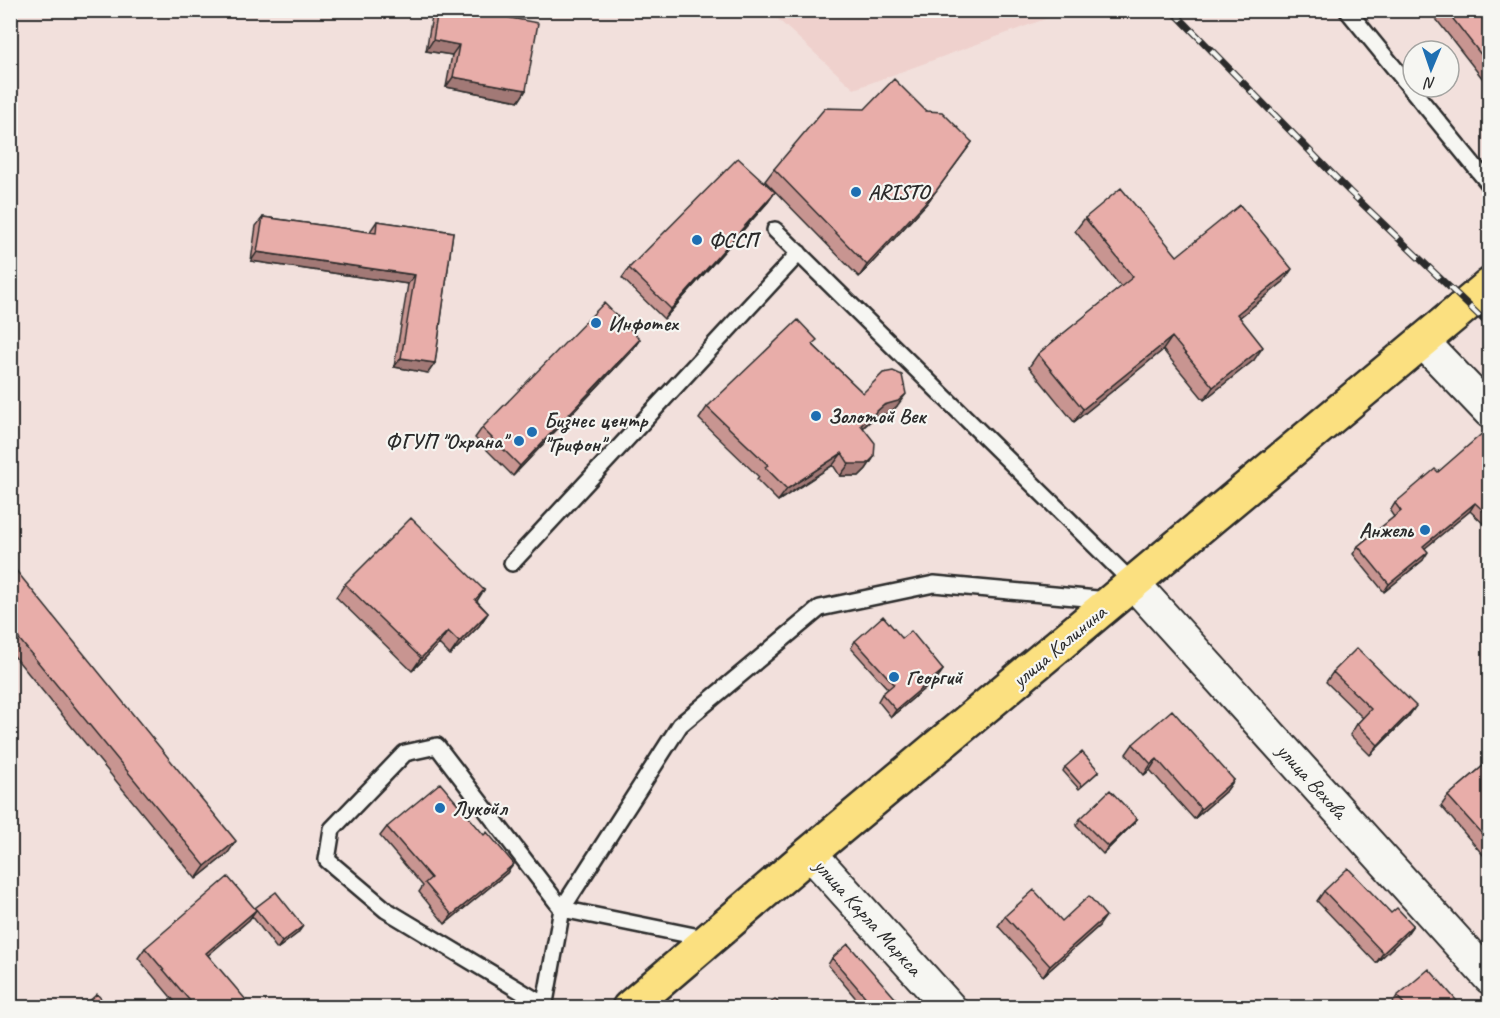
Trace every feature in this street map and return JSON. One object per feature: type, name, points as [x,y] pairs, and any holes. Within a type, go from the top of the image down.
[{"type":"main road","name":"улица Калинина","points":[[630,1008],[810,853],[1490,285]]},
{"type":"street","points":[[1422,341],[1490,412]]},
{"type":"street","name":"улица Вехова","points":[[1124,592],[1490,978]]},
{"type":"street","name":"улица Карла Маркса","points":[[810,853],[950,1008]]},
{"type":"lane","points":[[1347,10],[1490,185]]},
{"type":"lane","points":[[775,230],[1124,592]]},
{"type":"lane","points":[[512,563],[799,253]]},
{"type":"lane","points":[[710,939],[561,909],[437,746],[405,753],[332,829],[327,860],[386,910],[544,1006],[561,909],[680,725],[820,608],[934,584],[1124,592]]},
{"type":"shaded area","points":[[769,11],[1067,11],[854,89]]},
{"type":"building","points":[[438,10],[468,10],[538,23],[526,90],[453,77],[459,45],[433,40]]},
{"type":"building","points":[[1446,10],[1490,10],[1490,66]]},
{"type":"building","name":"ARISTO","points":[[894,79],[926,111],[942,112],[972,142],[936,191],[867,265],[774,169],[825,108],[865,109]]},
{"type":"building","name":"ФССП","points":[[738,158],[775,192],[671,309],[629,268]]},
{"type":"building","points":[[1121,188],[1177,256],[1240,205],[1292,269],[1237,314],[1263,347],[1213,387],[1172,337],[1083,409],[1038,354],[1133,277],[1085,218]]},
{"type":"building","points":[[263,217],[376,233],[377,221],[453,232],[435,363],[401,358],[415,275],[257,252]]},
{"type":"building","points":[[604,303],[640,339],[520,466],[482,428]]},
{"type":"building","points":[[798,320],[817,340],[812,344],[863,393],[883,373],[893,371],[902,375],[906,394],[898,401],[884,405],[861,425],[875,443],[874,457],[867,464],[849,464],[842,453],[787,489],[765,467],[768,465],[707,407]]},
{"type":"building","points":[[1485,431],[1490,436],[1490,517],[1475,503],[1423,546],[1428,552],[1389,584],[1358,546],[1401,511],[1395,503],[1435,469],[1438,472]]},
{"type":"building","points":[[411,518],[484,590],[475,600],[488,613],[459,642],[448,631],[421,658],[345,584]]},
{"type":"building","points":[[10,563],[236,841],[205,866],[10,628]]},
{"type":"building","points":[[883,616],[902,638],[911,631],[943,670],[896,710],[882,694],[894,684],[855,641]]},
{"type":"building","points":[[1357,648],[1416,706],[1378,745],[1357,724],[1371,709],[1333,672]]},
{"type":"building","points":[[1172,710],[1234,780],[1201,809],[1157,759],[1151,764],[1133,744]]},
{"type":"building","points":[[1082,752],[1099,771],[1082,786],[1065,767]]},
{"type":"building","points":[[1490,760],[1490,843],[1448,796]]},
{"type":"building","points":[[440,783],[484,835],[487,832],[514,864],[452,915],[425,883],[431,878],[387,827]]},
{"type":"building","points":[[1110,790],[1137,819],[1108,847],[1080,819]]},
{"type":"building","points":[[1348,868],[1391,913],[1397,908],[1413,925],[1383,953],[1324,891]]},
{"type":"building","points":[[228,877],[256,910],[206,953],[246,1000],[237,1008],[196,1008],[145,948]]},
{"type":"building","points":[[1034,890],[1062,921],[1089,896],[1106,916],[1050,966],[1005,916]]},
{"type":"building","points":[[276,892],[303,926],[282,942],[255,908]]},
{"type":"building","points":[[848,944],[896,999],[886,1008],[875,1008],[832,958]]},
{"type":"building","points":[[1429,969],[1463,1008],[1400,1008],[1404,1004],[1397,996]]},
{"type":"building","points":[[97,994],[109,1008],[82,1008]]},
{"type":"building","points":[[775,999],[783,1008],[765,1008]]},
{"type":"railway","points":[[1172,10],[1349,191],[1490,326]]},
{"type":"place","name":"ARISTO","points":[[856,192]]},
{"type":"place","name":"ФССП","points":[[697,240]]},
{"type":"place","name":"Инфотех","points":[[596,323]]},
{"type":"place","name":"Золотой Век","points":[[816,416]]},
{"type":"place","name":"Бизнес центр \"Грифон\"","points":[[532,432]]},
{"type":"place","name":"ФГУП \"Охрана\"","points":[[519,441]]},
{"type":"place","name":"Анжель","points":[[1425,530]]},
{"type":"place","name":"Георгий","points":[[894,677]]},
{"type":"place","name":"Лукойл","points":[[440,808]]}]
